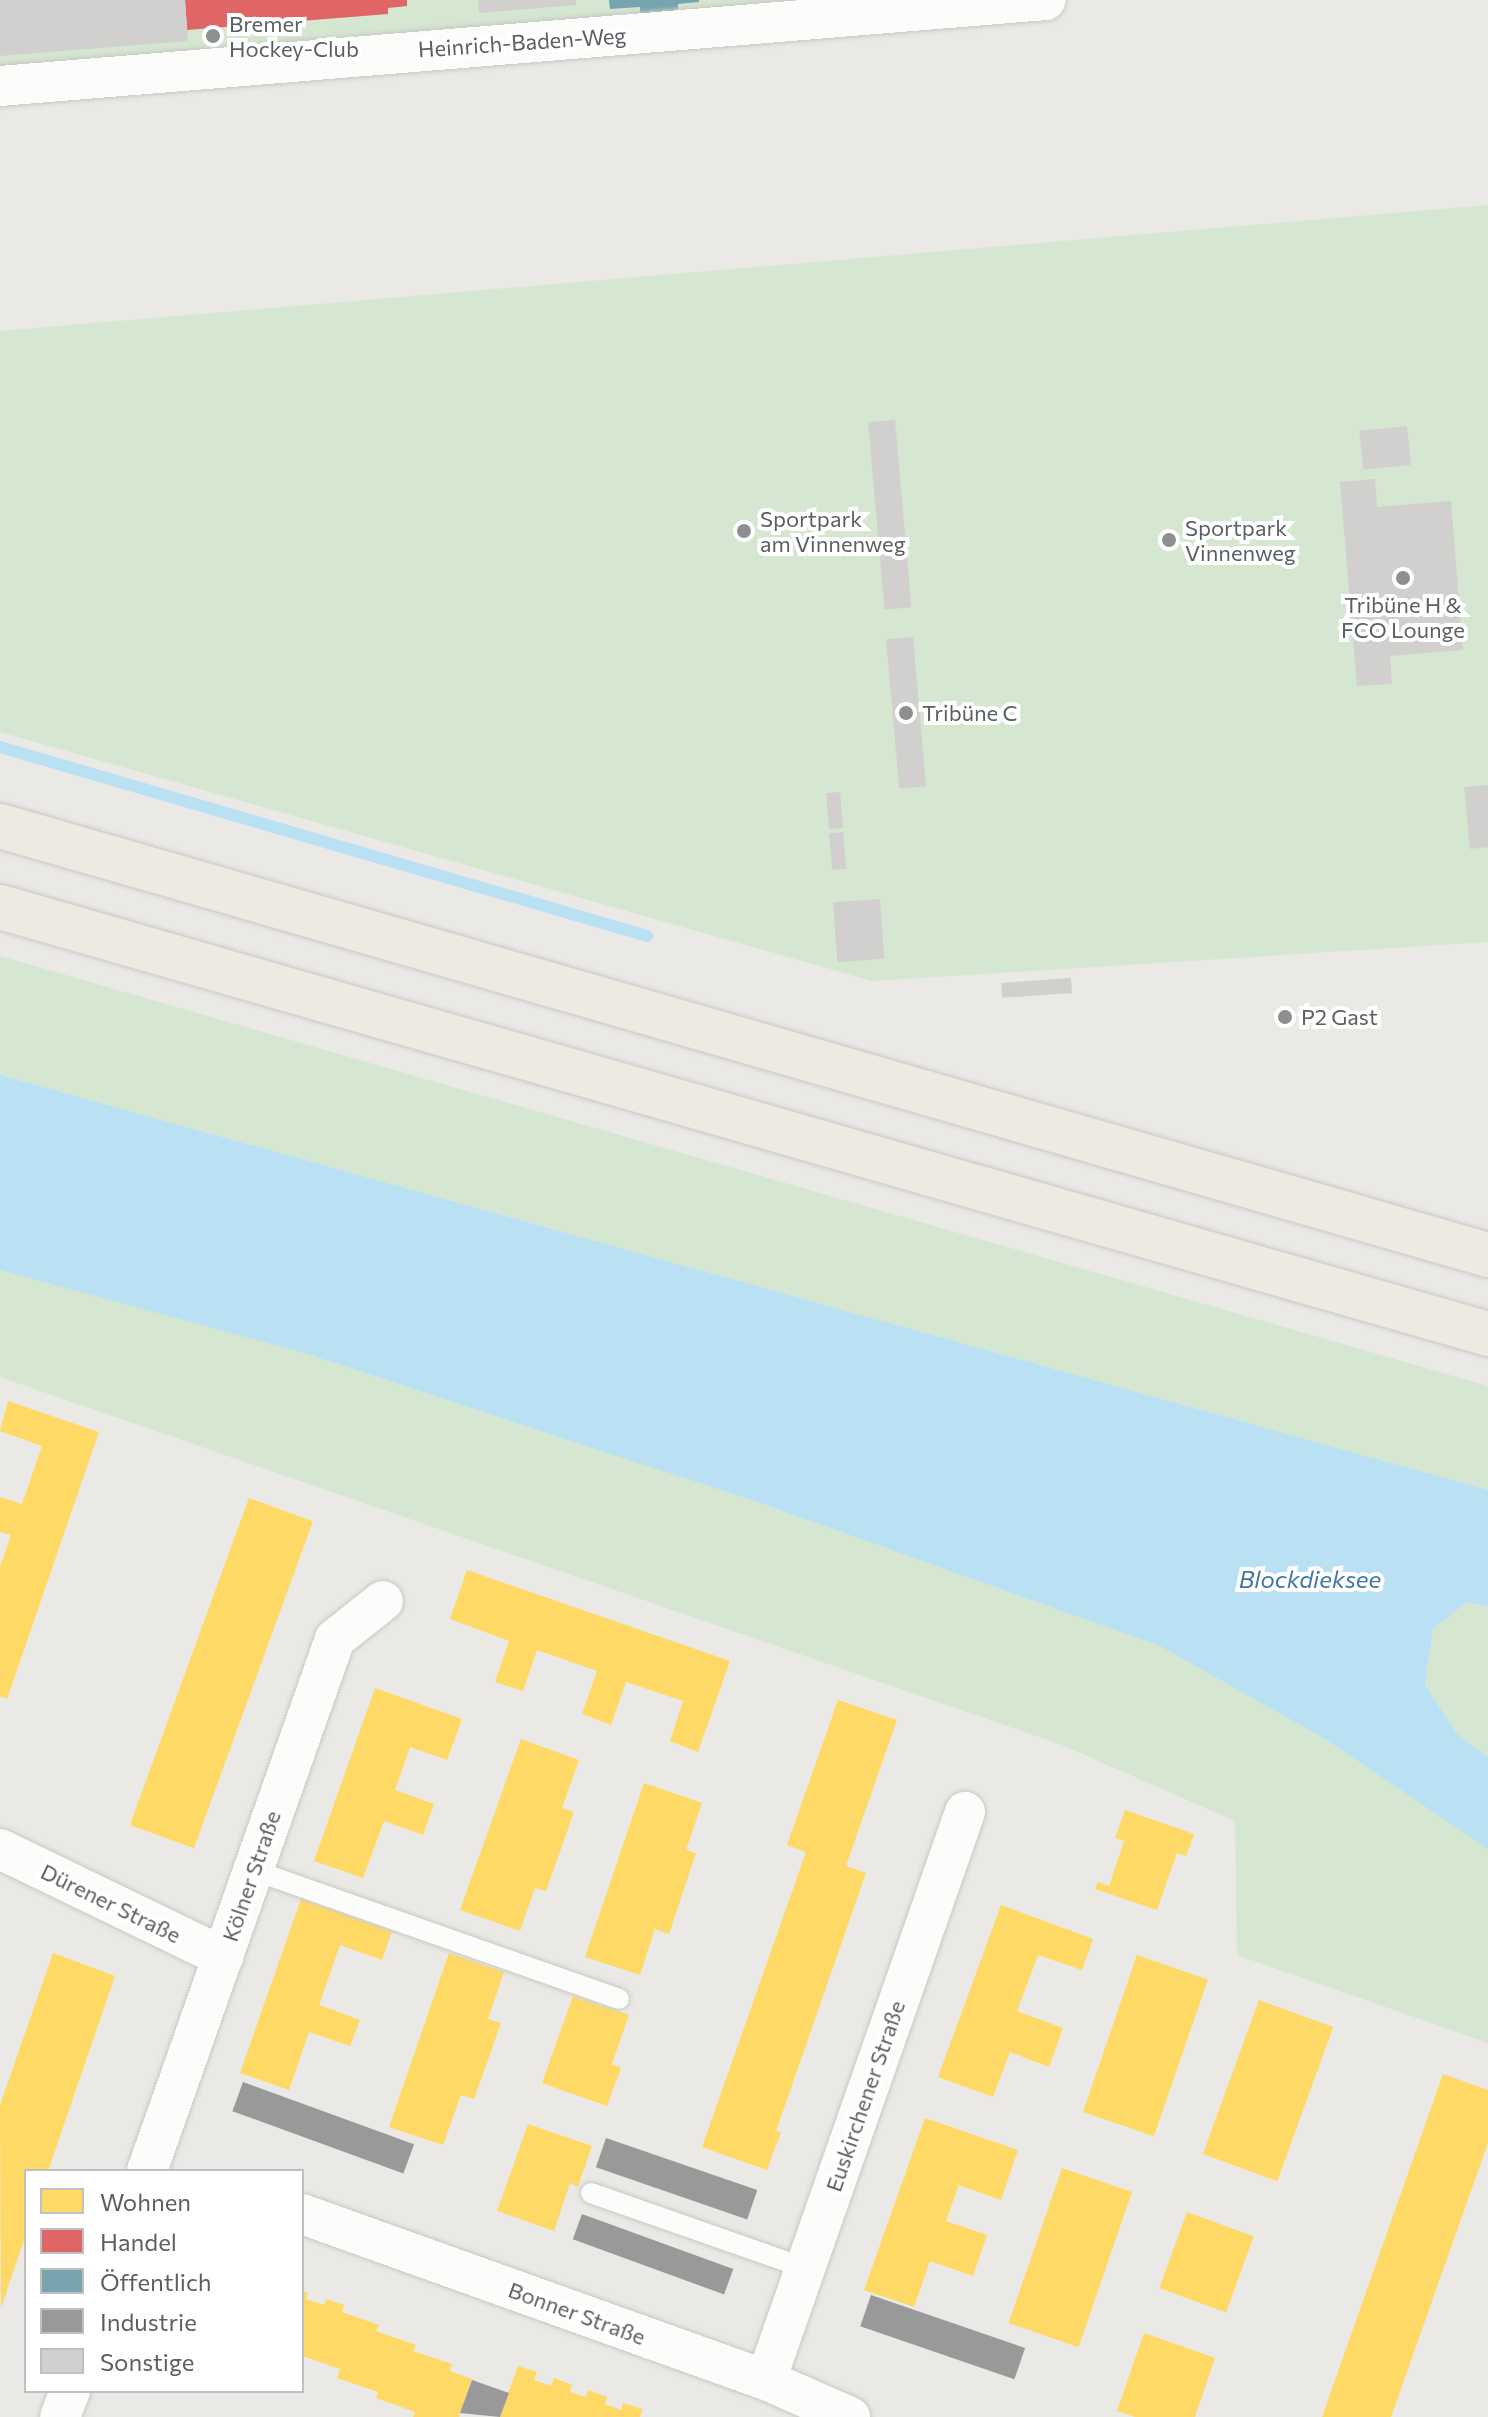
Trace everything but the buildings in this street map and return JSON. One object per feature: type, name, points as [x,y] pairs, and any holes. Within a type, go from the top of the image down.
[{"type":"highway","points":[[0,826],[1488,1255]]},
{"type":"highway","points":[[0,907],[1488,1334]]},
{"type":"street","name":"Heinrich-Baden-Weg","points":[[0,86],[1045,0]]},
{"type":"street","name":"Kölner Straße","points":[[159,2168],[223,1957],[335,1639],[383,1601]]},
{"type":"street","name":"Euskirchener Straße","points":[[766,2380],[965,1812]]},
{"type":"street","name":"Dürener Straße","points":[[0,1849],[223,1957]]},
{"type":"street","name":"Bonner Straße","points":[[304,2215],[766,2380],[850,2417]]},
{"type":"street","points":[[60,2417],[69,2393]]},
{"type":"lane","points":[[253,1870],[619,1999]]},
{"type":"lane","points":[[591,2193],[805,2268]]},
{"type":"green space","name":"Bremer Hockey-Club","points":[[0,0],[851,0],[0,72]]},
{"type":"green space","name":"Sportpark am Vinnenweg","points":[[1488,205],[1488,942],[872,981],[0,732],[0,331]]},
{"type":"green space","points":[[0,956],[1488,1386],[1488,1490],[0,1075]]},
{"type":"green space","points":[[0,1270],[308,1353],[763,1504],[1160,1646],[1325,1739],[1488,1849],[1488,2043],[1237,1955],[1235,1821],[1062,1745],[0,1377]]},
{"type":"green space","points":[[1467,1602],[1488,1607],[1488,1757],[1458,1735],[1425,1685],[1433,1629]]},
{"type":"water","name":"Blockdieksee","points":[[0,1075],[1488,1490],[1488,1607],[1467,1602],[1433,1629],[1425,1685],[1458,1735],[1488,1757],[1488,1849],[1325,1739],[1160,1646],[763,1504],[308,1354],[0,1270]]},
{"type":"waterway","points":[[0,747],[647,936]]},
{"type":"place","name":"Bremer Hockey-Club","points":[[213,36]]},
{"type":"place","name":"Sportpark am Vinnenweg","points":[[744,531]]},
{"type":"place","name":"Sportpark Vinnenweg","points":[[1169,540]]},
{"type":"place","name":"Tribüne H & FCO Lounge","points":[[1403,578]]},
{"type":"place","name":"Tribüne C","points":[[906,713]]},
{"type":"place","name":"P2 Gast","points":[[1285,1017]]}]
